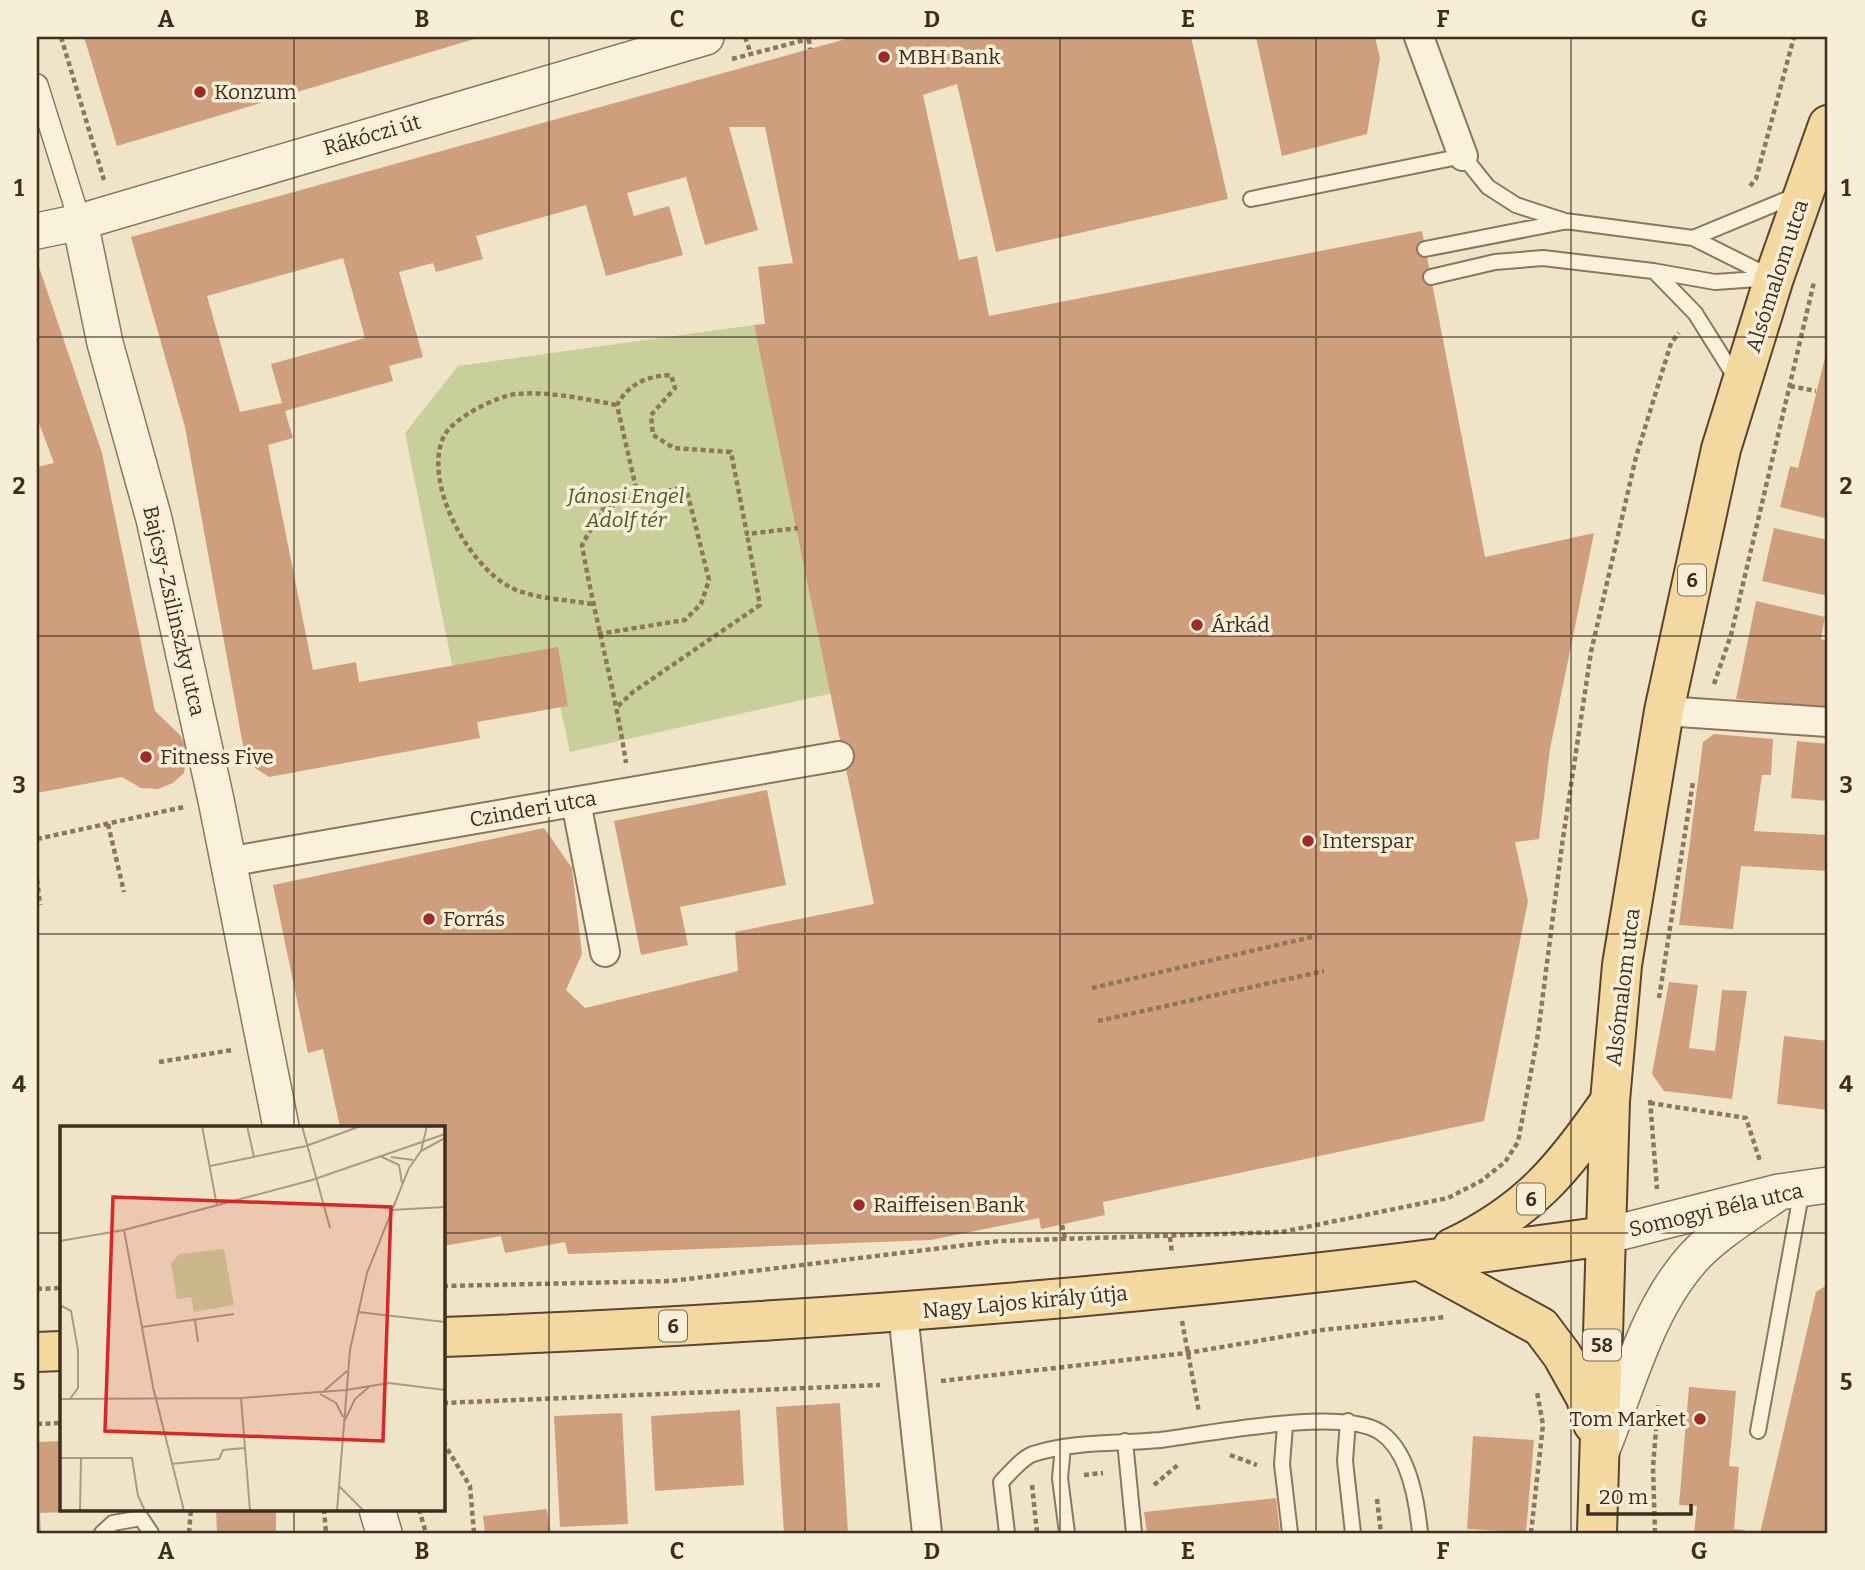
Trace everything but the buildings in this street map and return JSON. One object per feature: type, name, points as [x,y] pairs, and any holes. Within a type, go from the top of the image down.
[{"type":"main road","name":"Alsómalom utca","points":[[1597,1533],[1610,1101],[1622,965],[1664,711],[1721,449],[1774,278],[1828,125]]},
{"type":"main road","name":"6","points":[[1422,1262],[1488,1230],[1533,1197],[1568,1161],[1610,1101]]},
{"type":"main road","name":"Nagy Lajos király útja","points":[[444,1337],[903,1313],[1422,1262],[1605,1236]]},
{"type":"main road","points":[[1422,1262],[1541,1327],[1562,1355],[1586,1398],[1600,1454]]},
{"type":"main road","points":[[37,1352],[60,1351]]},
{"type":"street","points":[[1419,37],[1463,156]]},
{"type":"street","name":"Rákóczi út","points":[[37,231],[80,222],[701,38]]},
{"type":"street","points":[[37,85],[80,222]]},
{"type":"street","name":"Bajcsy-Zsilinszky utca","points":[[80,222],[105,344],[154,519],[281,1126]]},
{"type":"street","points":[[1664,711],[1828,722]]},
{"type":"street","name":"Czinderi utca","points":[[227,862],[839,756]]},
{"type":"street","points":[[576,802],[605,952]]},
{"type":"street","points":[[1600,1454],[1648,1334],[1680,1275],[1694,1256],[1726,1229],[1803,1189]]},
{"type":"street","name":"Somogyi Béla utca","points":[[1605,1236],[1803,1189]]},
{"type":"street","points":[[903,1313],[927,1533]]},
{"type":"street","points":[[377,1510],[384,1533]]},
{"type":"lane","points":[[1251,199],[1463,156],[1488,187],[1516,205],[1565,221],[1693,238],[1774,278]]},
{"type":"lane","points":[[1693,238],[1805,192]]},
{"type":"lane","points":[[1425,249],[1565,221]]},
{"type":"lane","points":[[1431,276],[1495,262],[1543,258],[1653,271],[1715,282],[1774,278]]},
{"type":"lane","points":[[1653,271],[1695,313],[1741,387]]},
{"type":"lane","points":[[1758,1431],[1803,1189]]},
{"type":"lane","points":[[1348,1421],[1345,1461],[1353,1533]]},
{"type":"lane","points":[[1007,1533],[1001,1482],[1030,1455],[1063,1447],[1160,1440],[1203,1431],[1348,1421],[1380,1432],[1396,1449],[1408,1472],[1420,1533]]},
{"type":"lane","points":[[1285,1426],[1282,1464],[1290,1533]]},
{"type":"lane","points":[[1125,1441],[1134,1533]]},
{"type":"lane","points":[[1063,1447],[1060,1478],[1067,1533]]},
{"type":"lane","points":[[102,1533],[113,1523],[141,1518],[151,1533]]},
{"type":"path","points":[[745,37],[751,54]]},
{"type":"path","points":[[1739,219],[1741,198],[1756,179],[1794,37]]},
{"type":"path","points":[[809,39],[810,49]]},
{"type":"path","points":[[1703,714],[1731,635],[1815,280]]},
{"type":"path","points":[[444,1286],[671,1281],[999,1241],[1282,1232],[1448,1198],[1480,1181],[1506,1162],[1518,1142],[1538,1034],[1562,845],[1591,652],[1636,457],[1671,343],[1695,313]]},
{"type":"path","points":[[618,706],[633,692],[760,606],[731,452],[674,448],[653,435],[651,415],[675,388],[671,375],[649,376],[624,392],[617,405],[638,497]]},
{"type":"path","points":[[1790,386],[1816,391]]},
{"type":"path","points":[[592,604],[517,591],[485,569],[454,526],[439,468],[444,435],[476,408],[515,394],[562,396],[617,405]]},
{"type":"path","points":[[598,634],[685,620],[701,604],[709,580],[687,487],[638,497],[602,510],[582,545],[598,634],[618,706],[630,792]]},
{"type":"path","points":[[747,534],[798,528]]},
{"type":"path","points":[[1658,1000],[1694,774]]},
{"type":"path","points":[[37,839],[186,807]]},
{"type":"path","points":[[108,824],[124,892]]},
{"type":"path","points":[[37,879],[40,905]]},
{"type":"path","points":[[1092,988],[1317,936]]},
{"type":"path","points":[[1098,1021],[1324,971]]},
{"type":"path","points":[[159,1062],[240,1049]]},
{"type":"path","points":[[1650,1094],[1653,1174],[1657,1192],[1666,1197],[1667,1222]]},
{"type":"path","points":[[1650,1103],[1746,1118],[1760,1163],[1748,1166]]},
{"type":"path","points":[[1062,1225],[1065,1238]]},
{"type":"path","points":[[1170,1237],[1187,1353],[1203,1431],[1205,1457]]},
{"type":"path","points":[[37,1289],[60,1288]]},
{"type":"path","points":[[444,1403],[912,1384],[1187,1353],[1322,1330],[1451,1317]]},
{"type":"path","points":[[1531,1533],[1542,1425],[1535,1386]]},
{"type":"path","points":[[1655,1533],[1653,1467],[1658,1402]]},
{"type":"path","points":[[37,1424],[60,1423]]},
{"type":"path","points":[[444,1444],[470,1486],[474,1533]]},
{"type":"path","points":[[1150,1488],[1168,1470],[1205,1457],[1229,1454],[1256,1463],[1282,1464]]},
{"type":"path","points":[[1256,1463],[1262,1473]]},
{"type":"path","points":[[189,1533],[191,1510]]},
{"type":"path","points":[[324,1510],[326,1533]]},
{"type":"path","points":[[419,1510],[426,1533]]},
{"type":"green space","name":"Jánosi Engel Adolf tér","points":[[754,325],[833,693],[570,752],[548,651],[453,669],[405,433],[458,366]]},
{"type":"place","name":"MBH Bank","points":[[884,57]]},
{"type":"place","name":"Konzum","points":[[200,92]]},
{"type":"place","name":"Árkád","points":[[1197,625]]},
{"type":"place","name":"Fitness Five","points":[[146,757]]},
{"type":"place","name":"Interspar","points":[[1308,841]]},
{"type":"place","name":"Forrás","points":[[429,919]]},
{"type":"place","name":"Raiffeisen Bank","points":[[859,1205]]},
{"type":"place","name":"Tom Market","points":[[1700,1419]]}]
